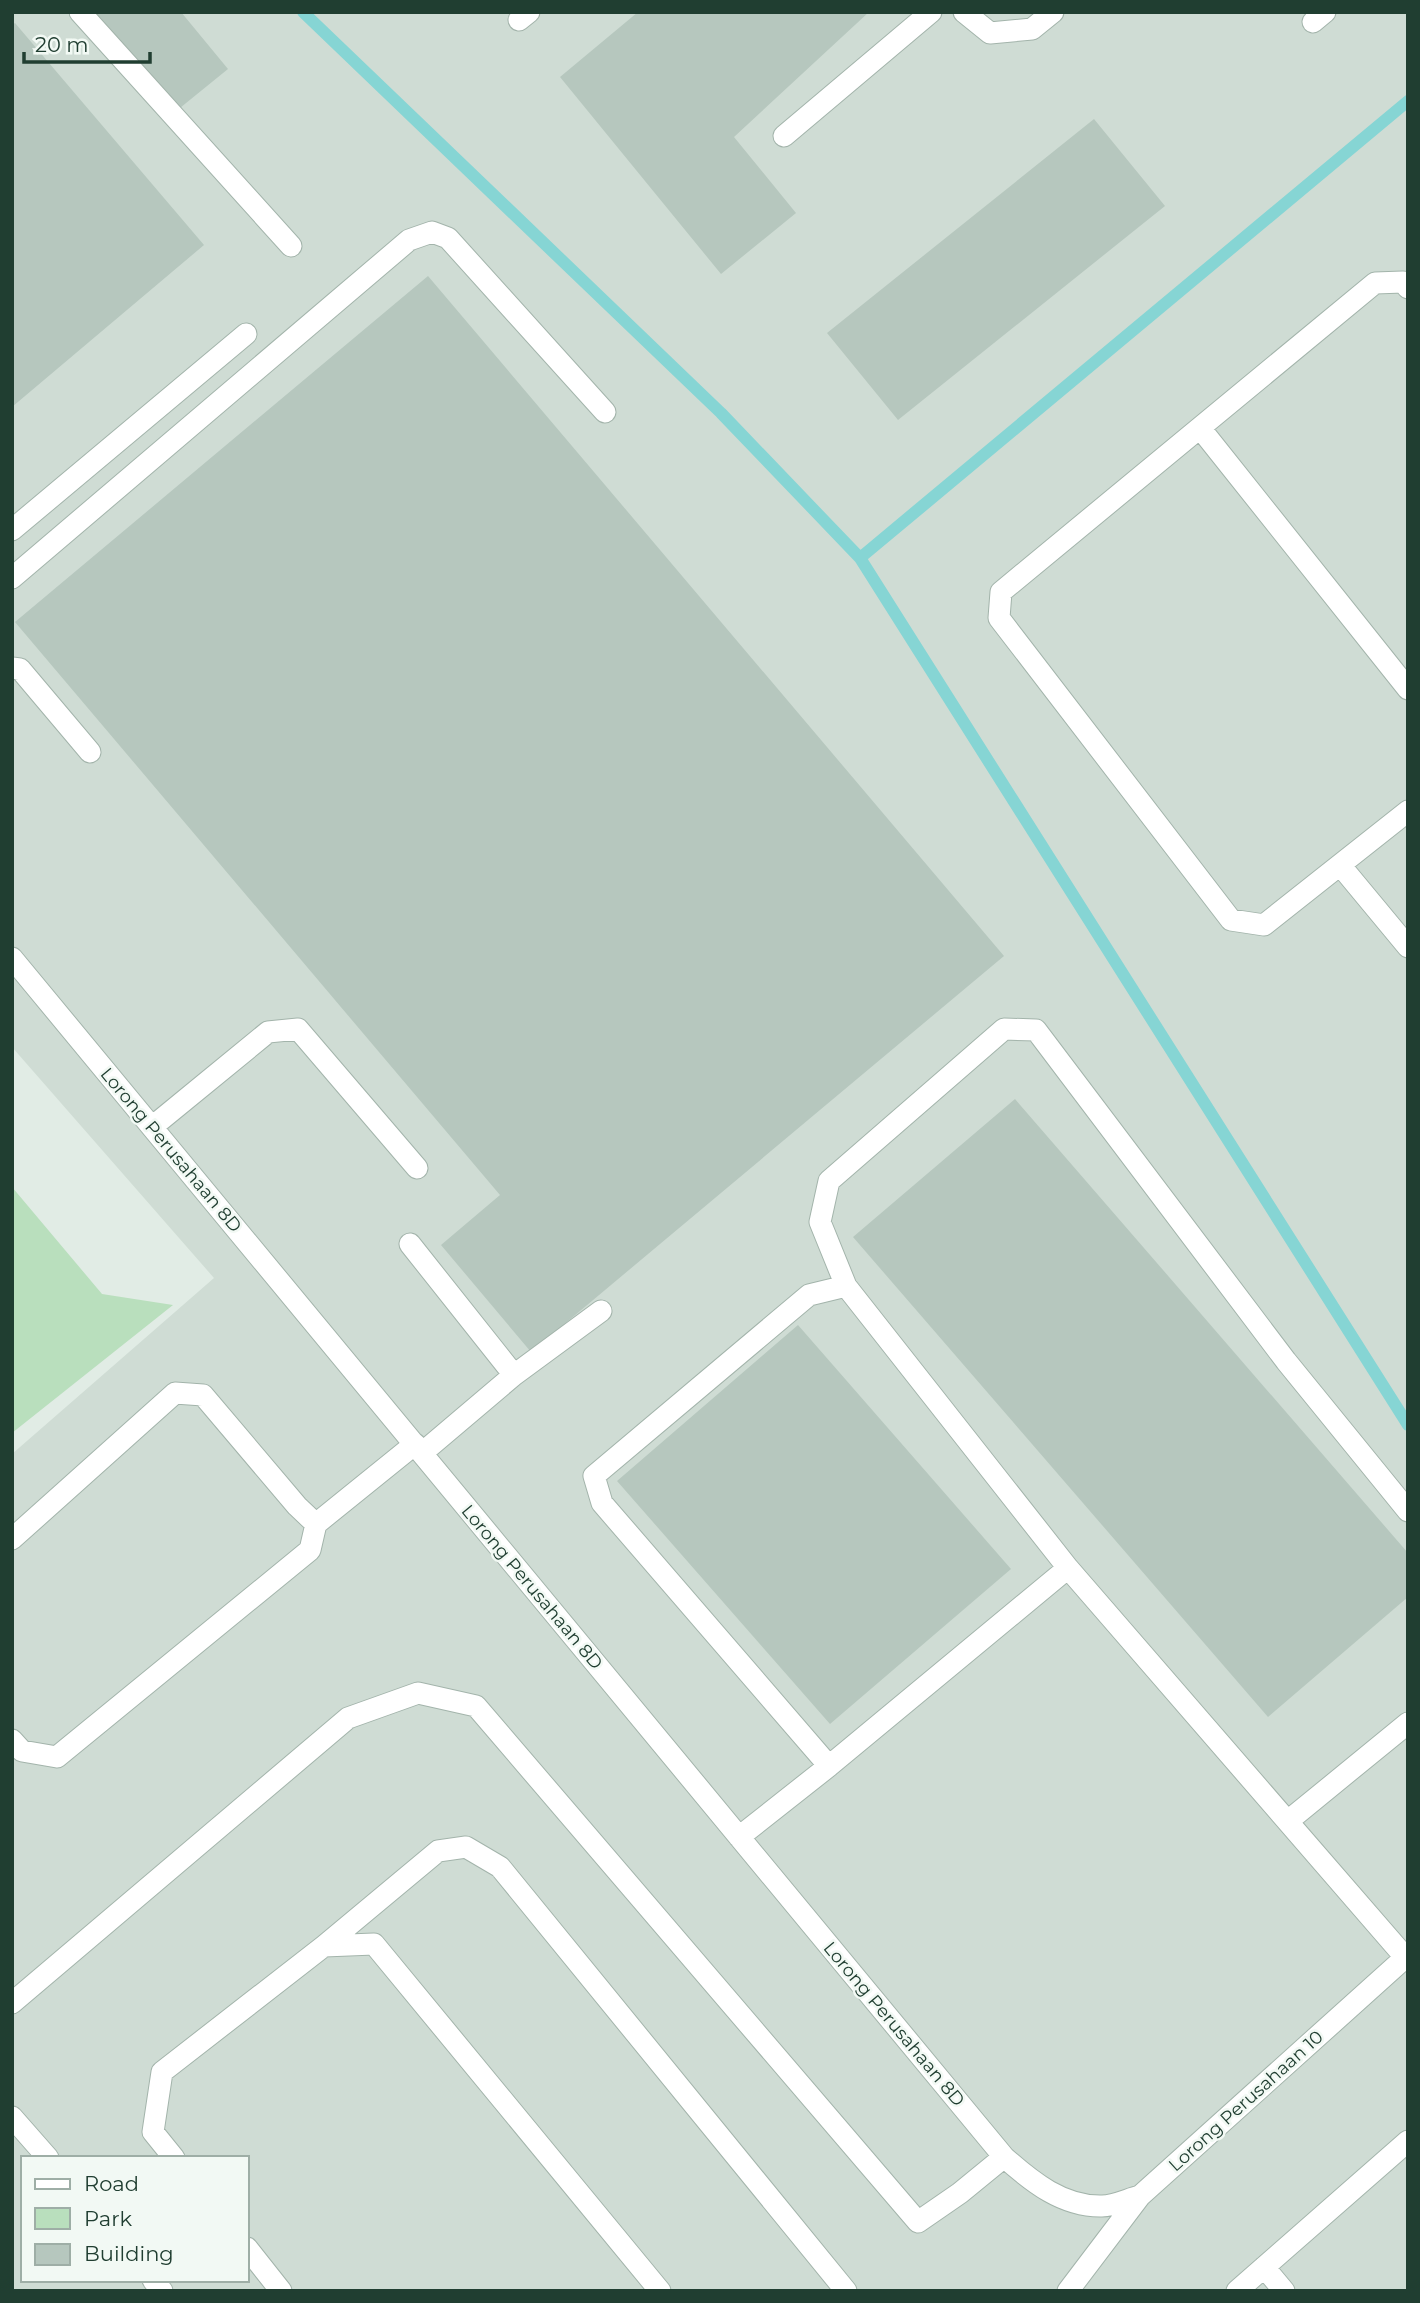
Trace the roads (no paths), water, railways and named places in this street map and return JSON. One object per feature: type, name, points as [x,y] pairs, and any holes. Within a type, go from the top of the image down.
[{"type":"street","points":[[80,12],[291,246]]},
{"type":"street","points":[[784,136],[931,12]]},
{"type":"street","points":[[964,12],[990,33],[1032,29],[1053,12]]},
{"type":"street","points":[[12,578],[409,240],[432,232],[448,238],[605,412]]},
{"type":"street","points":[[1408,288],[1403,282],[1375,283],[1001,592],[999,618],[1231,920],[1264,925],[1408,811]]},
{"type":"street","points":[[12,530],[246,334]]},
{"type":"street","points":[[1200,428],[1408,689]]},
{"type":"street","points":[[12,668],[20,669],[90,752]]},
{"type":"street","points":[[1339,865],[1408,947]]},
{"type":"street","name":"Lorong Perusahaan 8D","points":[[12,958],[1004,2157],[1032,2182],[1066,2200]]},
{"type":"street","points":[[152,1128],[268,1032],[298,1029],[417,1168]]},
{"type":"street","points":[[1406,1956],[1068,1568],[846,1286],[820,1222],[829,1181],[1004,1030],[1036,1030],[1286,1361],[1408,1511]]},
{"type":"street","points":[[410,1244],[514,1375]]},
{"type":"street","points":[[829,1766],[602,1503],[594,1476],[809,1295],[846,1286]]},
{"type":"street","points":[[12,1740],[22,1751],[57,1757],[310,1550],[316,1524],[601,1311]]},
{"type":"street","points":[[12,1539],[175,1393],[203,1395],[297,1506],[316,1524]]},
{"type":"street","points":[[739,1837],[1068,1568]]},
{"type":"street","points":[[12,2003],[348,1718],[418,1693],[476,1706],[918,2222],[960,2193],[1004,2157]]},
{"type":"street","points":[[1288,1822],[1408,1723]]},
{"type":"street","points":[[172,2156],[153,2132],[162,2071],[324,1946],[438,1851],[466,1847],[500,1867],[846,2291]]},
{"type":"street","points":[[324,1946],[374,1944],[660,2291]]},
{"type":"street","name":"Lorong Perusahaan 10","points":[[1066,2200],[1103,2206],[1140,2196],[1406,1956]]},
{"type":"street","points":[[12,2117],[46,2156]]},
{"type":"street","points":[[1237,2291],[1408,2141]]},
{"type":"street","points":[[1068,2291],[1140,2196]]},
{"type":"street","points":[[248,2249],[281,2291]]},
{"type":"street","points":[[1264,2267],[1284,2291]]},
{"type":"waterway","points":[[303,12],[721,413],[860,558],[1408,101]]},
{"type":"waterway","points":[[860,558],[1408,1425]]}]
